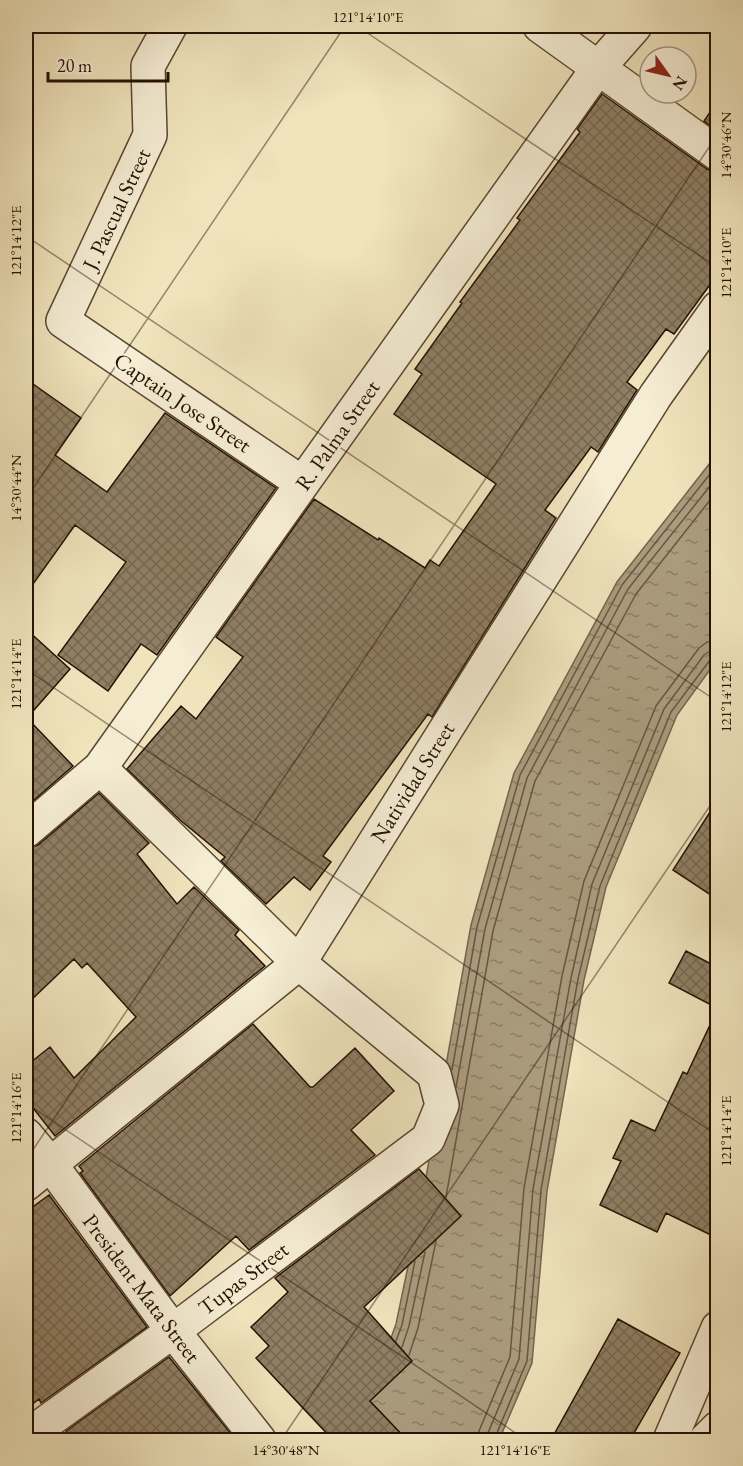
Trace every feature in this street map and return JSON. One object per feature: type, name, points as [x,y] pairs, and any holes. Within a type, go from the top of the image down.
[{"type":"street","name":"J. Pascual Street","points":[[63,321],[150,135],[148,66],[170,26]]},
{"type":"street","points":[[540,26],[717,154]]},
{"type":"street","name":"R. Palma Street","points":[[26,831],[100,768],[598,68],[635,26]]},
{"type":"street","name":"Natividad Street","points":[[38,1174],[299,963],[656,395],[717,308]]},
{"type":"street","name":"Captain Jose Street","points":[[63,321],[302,483]]},
{"type":"street","points":[[100,768],[299,963]]},
{"type":"street","name":"Tupas Street","points":[[26,1437],[173,1331],[428,1139],[442,1105],[434,1074],[299,963]]},
{"type":"street","name":"President Mata Street","points":[[26,1135],[38,1174],[173,1331],[259,1440]]},
{"type":"street","points":[[669,1440],[717,1328]]},
{"type":"street","points":[[706,1440],[717,1428]]},
{"type":"water","points":[[717,454],[717,660],[677,715],[606,887],[584,980],[547,1191],[532,1363],[499,1440],[354,1440],[396,1324],[423,1194],[471,925],[514,773],[617,582]]},
{"type":"building","points":[[602,94],[707,169],[717,173],[717,275],[674,334],[666,329],[627,382],[637,390],[598,452],[591,447],[545,510],[556,518],[432,717],[428,714],[323,856],[331,862],[310,890],[294,877],[266,904],[221,861],[225,857],[180,820],[127,769],[181,706],[196,719],[243,657],[216,637],[314,499],[425,568],[430,560],[439,566],[496,484],[394,414],[422,374],[415,369],[462,303],[460,302],[520,220],[517,218],[580,132],[577,129]]},
{"type":"building","points":[[717,102],[717,131],[704,121]]},
{"type":"building","points":[[26,379],[81,418],[55,455],[107,492],[165,413],[276,488],[157,655],[141,644],[108,691],[58,655],[126,562],[75,525],[26,594]]},
{"type":"building","points":[[26,629],[70,669],[27,718],[73,766],[26,807]]},
{"type":"building","points":[[99,793],[149,843],[137,854],[177,904],[194,887],[239,930],[235,935],[265,966],[55,1136],[26,1099],[26,1066],[50,1047],[74,1078],[136,1017],[87,963],[82,968],[74,959],[26,1005],[26,849],[38,845]]},
{"type":"building","points":[[717,801],[717,899],[673,870]]},
{"type":"building","points":[[686,951],[717,967],[717,1008],[669,983]]},
{"type":"building","points":[[717,1010],[717,1238],[666,1213],[657,1232],[600,1205],[621,1161],[613,1158],[631,1120],[655,1131],[683,1072],[687,1074]]},
{"type":"building","points":[[253,1024],[310,1087],[313,1087],[355,1048],[394,1091],[351,1130],[375,1155],[249,1250],[236,1236],[170,1296],[80,1173],[83,1171],[79,1166]]},
{"type":"building","points":[[419,1169],[461,1216],[364,1307],[412,1361],[370,1401],[407,1440],[333,1440],[256,1358],[269,1346],[251,1327],[288,1292],[275,1278]]},
{"type":"building","points":[[49,1195],[147,1327],[41,1403],[39,1399],[26,1409],[26,1212]]},
{"type":"building","points":[[618,1319],[680,1353],[630,1440],[551,1440]]},
{"type":"building","points":[[169,1357],[236,1440],[74,1440],[66,1431]]}]
